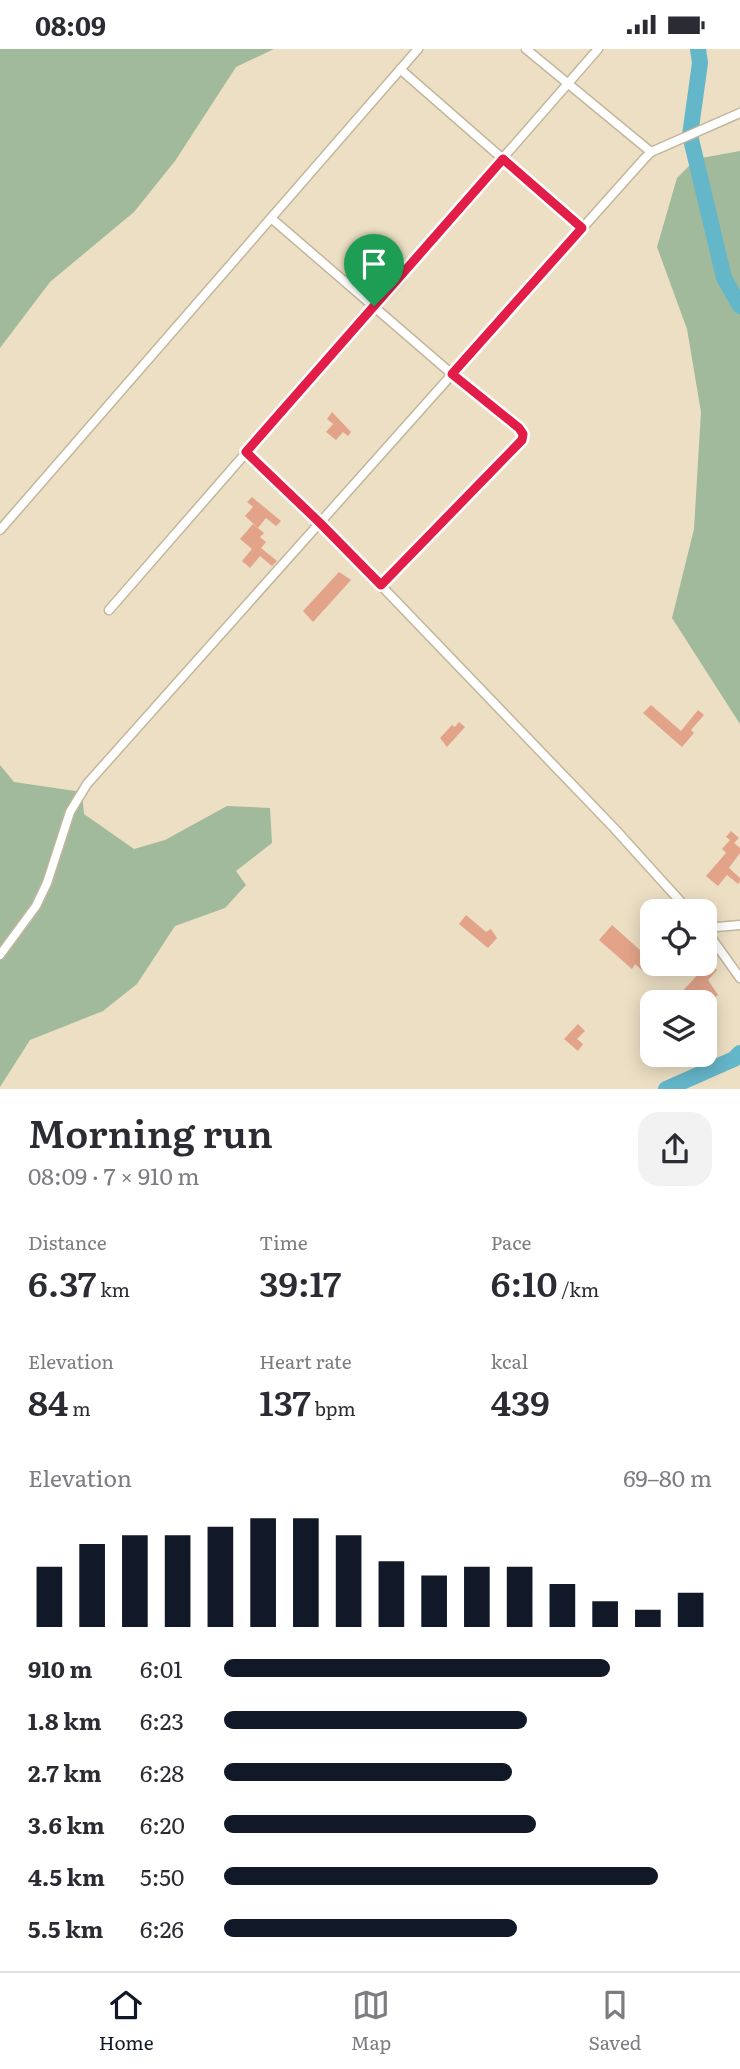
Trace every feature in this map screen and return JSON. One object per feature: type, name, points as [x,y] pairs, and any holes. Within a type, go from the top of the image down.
[{"type":"street","points":[[0,530],[418,49]]},
{"type":"street","points":[[526,49],[651,152]]},
{"type":"street","points":[[110,610],[598,49]]},
{"type":"street","points":[[400,69],[582,228]]},
{"type":"street","points":[[0,955],[36,906],[47,883],[70,812],[87,783],[651,152],[740,113]]},
{"type":"street","points":[[271,218],[523,434],[522,440],[381,585]]},
{"type":"street","points":[[246,452],[381,585],[614,828],[678,899]]},
{"type":"street","points":[[717,927],[740,925]]},
{"type":"street","points":[[717,945],[740,978]]},
{"type":"green space","points":[[0,49],[274,49],[236,67],[175,161],[134,212],[50,282],[0,348]]},
{"type":"green space","points":[[740,151],[740,724],[672,618],[694,529],[701,412],[687,329],[657,247],[677,178],[696,159]]},
{"type":"green space","points":[[0,765],[14,782],[82,792],[84,814],[134,849],[165,840],[227,806],[270,808],[272,843],[236,871],[246,885],[225,908],[175,926],[137,984],[103,1011],[30,1040],[0,1087]]},
{"type":"building","points":[[332,412],[351,432],[348,436],[343,432],[336,440],[326,432],[333,424],[327,419]]},
{"type":"building","points":[[252,497],[281,521],[276,526],[266,518],[258,528],[245,516],[253,507],[247,502]]},
{"type":"building","points":[[253,524],[264,533],[260,537],[266,542],[261,548],[277,561],[272,566],[260,556],[250,568],[242,561],[252,549],[240,539]]},
{"type":"building","points":[[339,572],[351,580],[313,622],[303,611]]},
{"type":"building","points":[[651,705],[681,731],[698,710],[704,715],[691,730],[694,733],[682,747],[643,713]]},
{"type":"building","points":[[459,722],[465,727],[447,747],[440,738],[452,725],[455,727]]},
{"type":"building","points":[[731,831],[739,838],[734,843],[740,848],[740,853],[729,868],[740,881],[738,884],[727,875],[718,886],[706,876],[726,853],[722,849],[730,840],[726,837]]},
{"type":"building","points":[[466,915],[486,932],[491,929],[497,938],[488,948],[459,924]]},
{"type":"building","points":[[612,925],[640,950],[640,968],[635,964],[632,969],[599,940]]},
{"type":"building","points":[[696,976],[712,976],[708,980],[715,990],[684,990]]},
{"type":"building","points":[[578,1024],[585,1031],[577,1039],[583,1044],[578,1051],[564,1039]]},
{"type":"waterway","points":[[698,49],[700,63],[690,135],[724,278],[740,306]]},
{"type":"waterway","points":[[666,1089],[734,1059],[740,1053]]},
{"type":"route","points":[[503,159],[582,228],[452,374],[519,428],[523,434],[522,440],[381,585],[246,452],[374,306],[503,159]]}]
